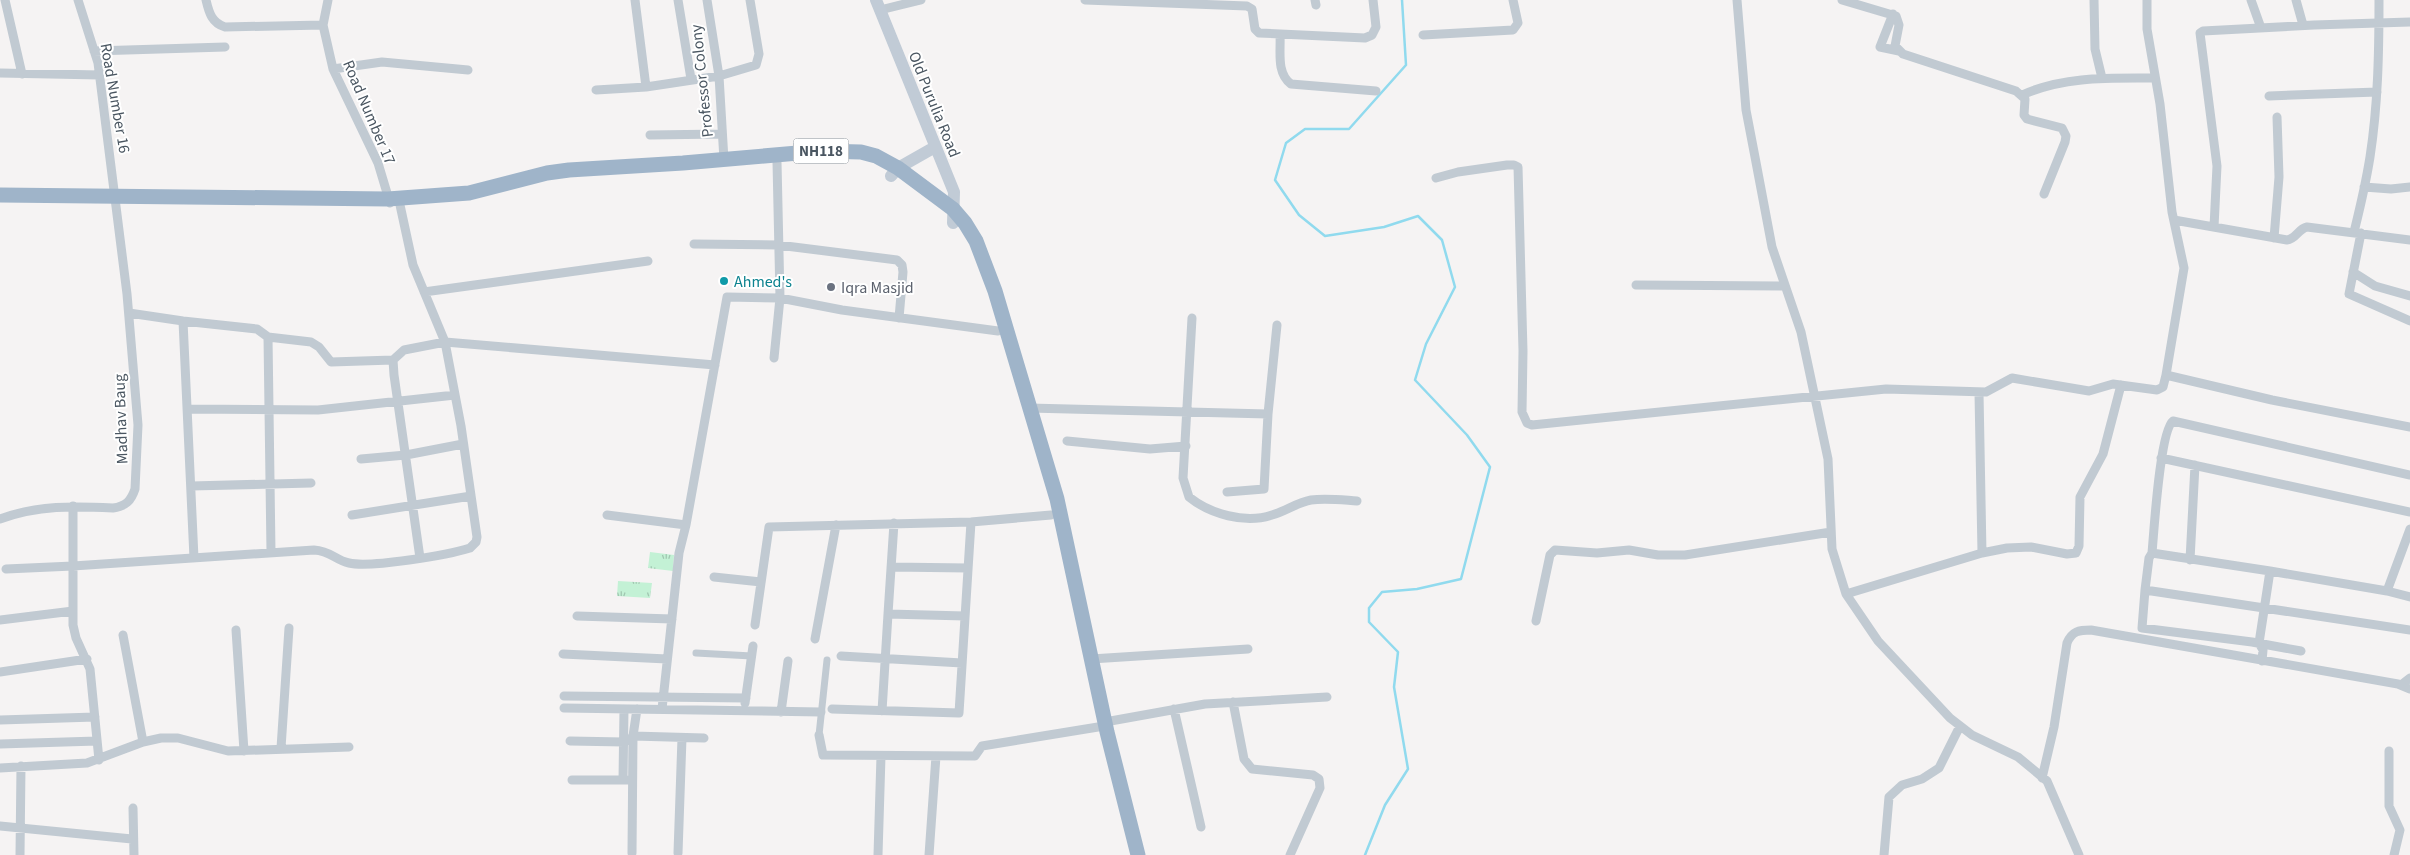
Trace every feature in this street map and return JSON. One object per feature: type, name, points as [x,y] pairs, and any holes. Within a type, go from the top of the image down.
[{"type":"highway","name":"NH118","points":[[393,203],[469,193],[547,173],[569,170],[840,151],[861,152],[876,156],[918,193],[953,216],[972,235],[986,266],[1057,499],[1091,659],[1101,724],[1138,855]]},
{"type":"highway","name":"NH118","points":[[0,195],[116,199],[393,203],[472,200],[543,181],[563,178],[777,162],[847,158],[894,172]]},
{"type":"highway","name":"NH118","points":[[0,202],[116,199]]},
{"type":"highway","name":"NH118","points":[[953,216],[972,251],[978,267],[1051,515],[1101,724],[1128,855]]},
{"type":"main road","name":"Old Purulia Road","points":[[878,5],[954,192],[953,216]]},
{"type":"main road","points":[[894,172],[935,148]]},
{"type":"street","points":[[5,0],[22,74]]},
{"type":"street","name":"Road Number 16","points":[[78,0],[100,75],[116,199]]},
{"type":"street","points":[[206,0],[209,12],[216,24],[225,27],[323,25]]},
{"type":"street","name":"Road Number 17","points":[[328,0],[323,25],[334,69],[378,163],[413,265],[445,342],[455,395],[477,537],[474,546],[465,550],[420,558]]},
{"type":"street","points":[[634,0],[646,87]]},
{"type":"street","points":[[678,0],[691,80]]},
{"type":"street","name":"Professor Colony","points":[[707,0],[719,76],[724,160]]},
{"type":"street","points":[[596,90],[646,87],[719,76],[750,68],[759,62],[760,54],[750,0]]},
{"type":"street","points":[[878,5],[921,0]]},
{"type":"street","points":[[1085,0],[1247,6],[1252,8],[1258,32],[1280,35],[1369,36],[1372,35],[1376,27],[1373,0]]},
{"type":"street","points":[[1423,35],[1513,30],[1518,24],[1513,0]]},
{"type":"street","points":[[1737,0],[1746,110],[1772,247],[1801,332],[1828,459],[1832,549],[1846,594],[1878,641],[1960,726],[1972,735],[2018,756],[2047,781],[2078,855]]},
{"type":"street","points":[[1842,0],[1893,14],[1898,21],[1895,46],[1898,51]]},
{"type":"street","points":[[2094,0],[2095,49],[2102,78]]},
{"type":"street","points":[[1436,178],[1458,172],[1514,164],[1518,167],[1523,352],[1522,412],[1527,423],[1539,426],[1564,424],[1904,388],[1979,393],[1992,391],[2012,378],[2089,391],[2108,384],[2157,390],[2163,387],[2166,375],[2184,268],[2174,220],[2147,29],[2147,0]]},
{"type":"street","points":[[2251,0],[2261,28]]},
{"type":"street","points":[[2296,0],[2303,25]]},
{"type":"street","points":[[2379,0],[2377,92],[2370,158],[2364,187],[2353,272],[2348,291],[2350,296],[2410,321]]},
{"type":"street","points":[[1893,14],[1880,47],[1898,51],[2022,95],[2054,84],[2102,78],[2155,78]]},
{"type":"street","points":[[2214,227],[2216,166],[2199,37],[2204,31],[2303,25],[2410,22]]},
{"type":"street","points":[[1280,35],[1281,69],[1283,76],[1291,84],[1376,91]]},
{"type":"street","points":[[94,51],[226,47]]},
{"type":"street","points":[[334,69],[382,62],[468,70]]},
{"type":"street","points":[[0,74],[100,75]]},
{"type":"street","points":[[2269,96],[2377,92]]},
{"type":"street","points":[[2022,95],[2025,99],[2024,115],[2026,119],[2058,125],[2066,136],[2044,194]]},
{"type":"street","points":[[2274,238],[2279,178],[2277,117]]},
{"type":"street","points":[[650,135],[722,134]]},
{"type":"street","points":[[774,358],[780,298],[777,162]]},
{"type":"street","points":[[2364,187],[2391,189],[2410,187]]},
{"type":"street","name":"Madhav Baug","points":[[0,519],[20,512],[73,506],[122,507],[132,499],[135,489],[138,425],[129,313],[116,199]]},
{"type":"street","points":[[2174,220],[2291,240],[2299,230],[2307,227],[2410,240]]},
{"type":"street","points":[[694,244],[778,245],[897,260],[902,265],[903,272],[899,318]]},
{"type":"street","points":[[424,292],[648,261]]},
{"type":"street","points":[[2353,272],[2375,286],[2410,296]]},
{"type":"street","points":[[1636,285],[1785,286]]},
{"type":"street","points":[[662,710],[679,553],[686,525],[727,297],[780,298],[899,318],[998,331]]},
{"type":"street","points":[[129,313],[257,329],[268,336],[311,342],[319,347],[326,359],[338,363],[393,360],[404,350],[445,342],[715,364]]},
{"type":"street","points":[[1192,318],[1183,478],[1186,492],[1194,502],[1214,512],[1236,517],[1262,518],[1282,512],[1297,503],[1312,500],[1357,501]]},
{"type":"street","points":[[183,321],[194,558]]},
{"type":"street","points":[[1227,492],[1264,489],[1268,414],[1277,325]]},
{"type":"street","points":[[268,336],[271,552]]},
{"type":"street","points":[[6,569],[324,550],[342,560],[357,564],[420,558],[393,360]]},
{"type":"street","points":[[2166,375],[2272,400],[2410,427]]},
{"type":"street","points":[[1846,594],[1982,553],[2022,547],[2050,549],[2067,554],[2073,554],[2078,551],[2080,497],[2104,454],[2121,385]]},
{"type":"street","points":[[1979,393],[1982,553]]},
{"type":"street","points":[[187,409],[318,410],[455,395]]},
{"type":"street","points":[[1029,408],[1268,414]]},
{"type":"street","points":[[2301,651],[2258,643],[2142,628],[2149,558],[2152,553],[2161,458],[2168,428],[2173,421],[2178,421],[2410,475]]},
{"type":"street","points":[[1067,441],[1150,449],[1186,446]]},
{"type":"street","points":[[361,459],[406,455],[463,444]]},
{"type":"street","points":[[2161,458],[2410,512]]},
{"type":"street","points":[[2190,560],[2195,465]]},
{"type":"street","points":[[191,486],[311,484]]},
{"type":"street","points":[[352,515],[471,496]]},
{"type":"street","points":[[73,506],[73,611],[76,638],[87,659],[99,760]]},
{"type":"street","points":[[606,515],[686,525]]},
{"type":"street","points":[[755,625],[769,526],[971,522],[1051,515]]},
{"type":"street","points":[[832,709],[959,713],[971,522]]},
{"type":"street","points":[[882,711],[894,524]]},
{"type":"street","points":[[815,639],[836,525]]},
{"type":"street","points":[[2387,591],[2410,529]]},
{"type":"street","points":[[1536,621],[1550,555],[1555,550],[1597,553],[1629,550],[1658,555],[1685,555],[1831,532]]},
{"type":"street","points":[[2152,553],[2270,571],[2387,591],[2410,597]]},
{"type":"street","points":[[891,567],[968,568]]},
{"type":"street","points":[[2262,661],[2263,650],[2258,643],[2270,571]]},
{"type":"street","points":[[714,577],[761,582]]},
{"type":"street","points":[[2145,590],[2410,630]]},
{"type":"street","points":[[0,620],[73,611]]},
{"type":"street","points":[[888,614],[965,616]]},
{"type":"street","points":[[577,616],[672,619]]},
{"type":"street","points":[[280,748],[289,628]]},
{"type":"street","points":[[236,630],[244,751]]},
{"type":"street","points":[[2042,778],[2054,727],[2067,643],[2074,632],[2091,630],[2406,687],[2410,678]]},
{"type":"street","points":[[123,635],[143,742]]},
{"type":"street","points":[[2250,659],[2251,647],[2258,643]]},
{"type":"street","points":[[1091,659],[1248,649]]},
{"type":"street","points":[[696,653],[753,651],[744,711]]},
{"type":"street","points":[[564,654],[667,659]]},
{"type":"street","points":[[841,656],[962,663]]},
{"type":"street","points":[[0,672],[87,659]]},
{"type":"street","points":[[828,660],[819,734],[823,755],[975,756],[982,746],[1101,724],[1174,708],[1233,702],[1327,697]]},
{"type":"street","points":[[781,712],[788,661]]},
{"type":"street","points":[[564,696],[746,698]]},
{"type":"street","points":[[1233,702],[1244,759],[1252,769],[1313,775],[1319,779],[1320,788],[1290,855]]},
{"type":"street","points":[[564,708],[821,712]]},
{"type":"street","points":[[1174,708],[1201,827]]},
{"type":"street","points":[[624,709],[624,742],[632,853]]},
{"type":"street","points":[[628,780],[637,709]]},
{"type":"street","points":[[0,720],[95,717]]},
{"type":"street","points":[[1884,855],[1889,797],[1902,785],[1922,779],[1939,768],[1960,726]]},
{"type":"street","points":[[570,741],[624,742],[633,736],[704,738]]},
{"type":"street","points":[[0,768],[71,765],[99,760],[143,742],[162,738],[178,738],[228,751],[349,747]]},
{"type":"street","points":[[678,853],[682,738]]},
{"type":"street","points":[[0,744],[97,741]]},
{"type":"street","points":[[2390,751],[2389,806],[2400,830],[2394,855]]},
{"type":"street","points":[[878,855],[881,756]]},
{"type":"street","points":[[929,855],[936,756]]},
{"type":"street","points":[[20,855],[21,766]]},
{"type":"street","points":[[572,780],[628,780]]},
{"type":"street","points":[[133,808],[132,839],[134,855]]},
{"type":"street","points":[[0,826],[20,826],[132,839]]},
{"type":"green space","points":[[650,552],[674,555],[673,571],[648,568]]},
{"type":"green space","points":[[618,581],[652,583],[650,598],[617,596]]},
{"type":"waterway","points":[[1365,855],[1385,805],[1408,769],[1394,687],[1398,652],[1369,622],[1369,608],[1382,592],[1417,589],[1461,579],[1490,467],[1467,435],[1415,380],[1426,344],[1455,287],[1442,240],[1418,216],[1384,227],[1325,236],[1299,215],[1275,180],[1286,143],[1305,129],[1349,129],[1406,65],[1402,0]]},
{"type":"place","name":"Ahmed's","points":[[724,281]]},
{"type":"place","name":"Iqra Masjid","points":[[831,287]]}]
